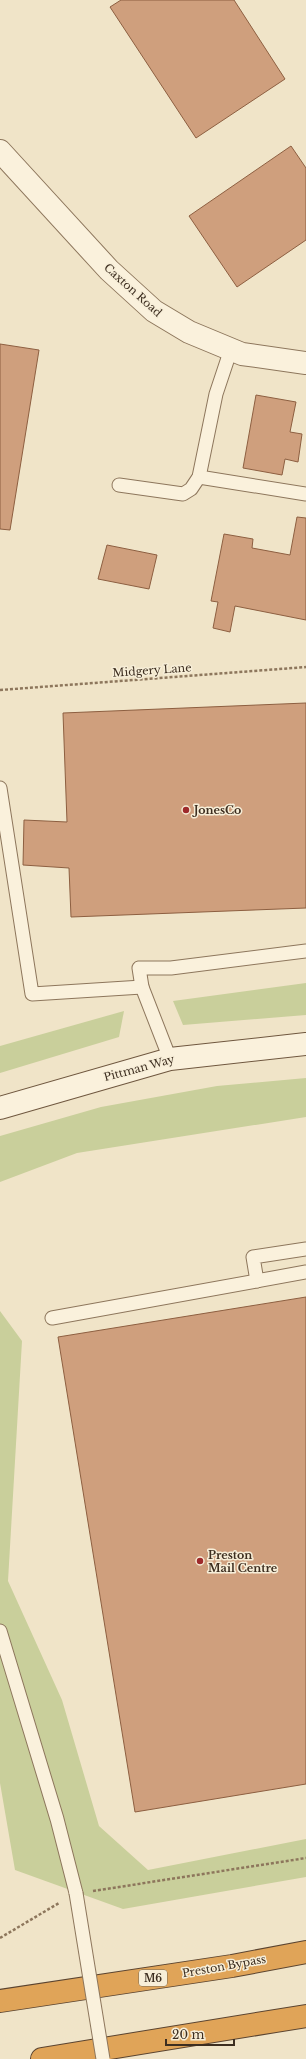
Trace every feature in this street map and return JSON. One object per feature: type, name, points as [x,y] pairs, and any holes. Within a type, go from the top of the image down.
[{"type":"highway","name":"Preston Bypass","points":[[0,2001],[232,1966],[306,1952]]},
{"type":"highway","points":[[42,2059],[306,2016]]},
{"type":"street","name":"Caxton Road","points":[[0,151],[110,270],[154,311],[189,332],[242,354],[306,363]]},
{"type":"street","name":"Pittman Way","points":[[0,1108],[170,1058],[306,1044]]},
{"type":"lane","points":[[120,485],[183,494],[191,489],[199,477],[216,394],[231,349]]},
{"type":"lane","points":[[199,477],[306,494]]},
{"type":"lane","points":[[0,788],[32,994],[142,987]]},
{"type":"lane","points":[[170,1058],[142,987],[139,968],[170,968],[306,951]]},
{"type":"lane","points":[[257,1281],[253,1257],[306,1249]]},
{"type":"lane","points":[[52,1318],[306,1272]]},
{"type":"lane","points":[[0,1631],[57,1819],[76,1893],[103,2059]]},
{"type":"path","name":"Midgery Lane","points":[[0,690],[306,666]]},
{"type":"path","points":[[0,1938],[76,1893],[200,1876],[306,1858]]},
{"type":"green space","points":[[306,983],[306,1015],[183,1025],[173,1001]]},
{"type":"green space","points":[[124,1011],[119,1037],[0,1073],[0,1046]]},
{"type":"green space","points":[[306,1078],[306,1117],[77,1153],[0,1182],[0,1136],[101,1107],[217,1086]]},
{"type":"green space","points":[[0,1311],[22,1341],[8,1581],[62,1700],[99,1826],[148,1870],[306,1839],[306,1877],[123,1909],[15,1870],[0,1783]]},
{"type":"building","points":[[121,0],[234,0],[285,79],[196,138],[110,7]]},
{"type":"building","points":[[291,146],[306,168],[306,240],[237,287],[189,216]]},
{"type":"building","points":[[0,344],[39,350],[10,530],[0,529]]},
{"type":"building","points":[[256,395],[296,402],[290,432],[302,434],[298,462],[285,459],[282,475],[243,468]]},
{"type":"building","points":[[297,517],[306,518],[306,620],[235,606],[230,632],[213,628],[218,602],[211,601],[224,534],[253,539],[252,548],[290,555]]},
{"type":"building","points":[[107,545],[157,555],[149,589],[98,579]]},
{"type":"building","name":"JonesCo","points":[[306,703],[306,908],[71,917],[69,868],[23,865],[24,820],[67,822],[63,713]]},
{"type":"building","name":"Preston Mail Centre","points":[[306,1297],[306,1784],[135,1812],[58,1337]]},
{"type":"place","name":"JonesCo","points":[[186,810]]},
{"type":"place","name":"Preston Mail Centre","points":[[200,1561]]}]
